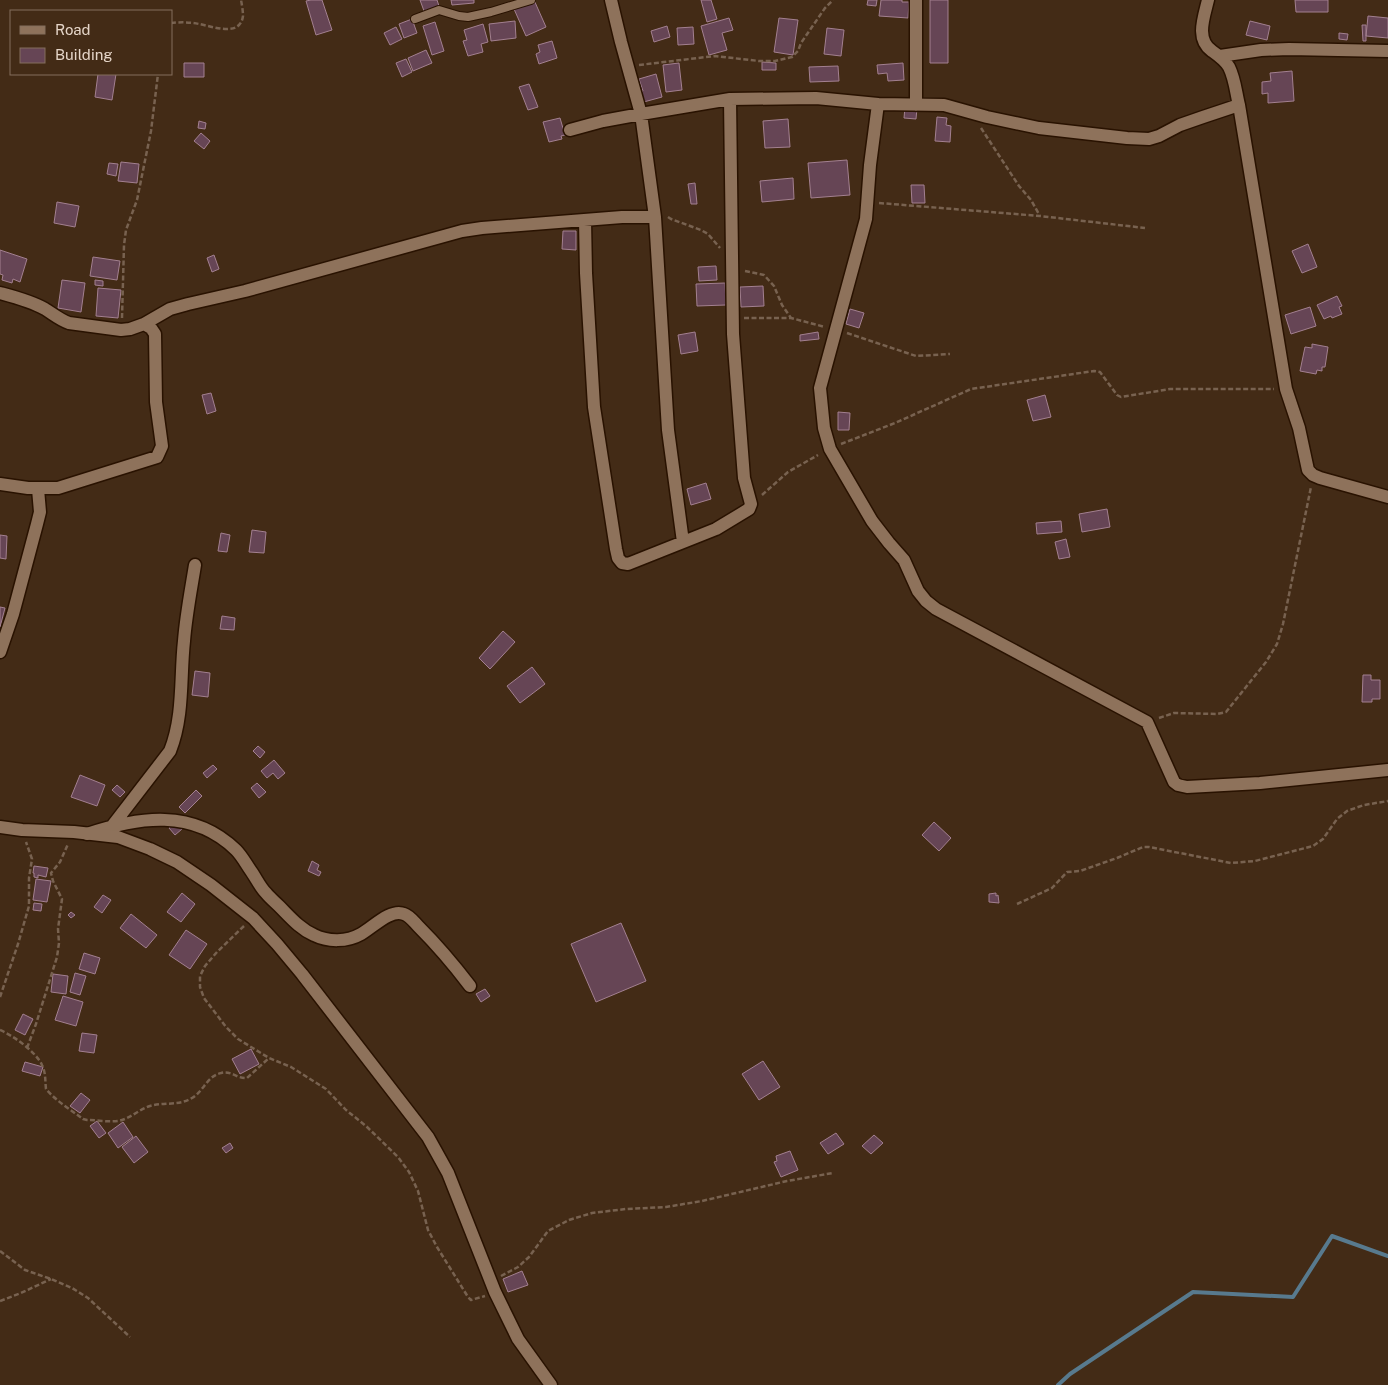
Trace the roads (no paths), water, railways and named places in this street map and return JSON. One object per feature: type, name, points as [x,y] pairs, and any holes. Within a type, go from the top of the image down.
[{"type":"street","points":[[611,0],[641,114],[655,217],[668,430],[682,542]]},
{"type":"street","points":[[916,0],[916,105]]},
{"type":"street","points":[[1208,0],[1201,30],[1204,42],[1210,50],[1220,56],[1229,66],[1233,78],[1286,389],[1299,428],[1308,470],[1313,475],[1388,497]]},
{"type":"street","points":[[1220,56],[1261,50],[1289,49],[1388,51]]},
{"type":"street","points":[[570,130],[603,121],[730,99],[816,98],[878,104],[944,106],[1039,128],[1127,138],[1149,138],[1159,136],[1180,125],[1239,106]]},
{"type":"street","points":[[585,220],[586,272],[594,406],[606,492],[618,558],[622,563],[628,564],[716,529],[749,509],[751,504],[744,478],[732,318],[730,99]]},
{"type":"street","points":[[878,104],[866,219],[820,388],[824,428],[830,449],[872,521],[904,560],[912,581],[926,601],[936,609],[1147,722],[1174,782],[1178,785],[1187,787],[1260,783],[1388,770]]},
{"type":"street","points":[[0,293],[36,305],[62,321],[69,323],[121,330],[130,329],[179,306],[245,292],[462,231],[622,217],[655,217]]},
{"type":"street","points":[[0,484],[38,489],[58,488],[157,457],[162,446],[156,402],[155,334],[151,328],[144,324]]},
{"type":"street","points":[[0,652],[13,614],[40,512],[38,489]]},
{"type":"street","points":[[114,825],[170,751],[175,739],[180,702],[184,640],[195,565]]},
{"type":"street","points":[[87,834],[114,825],[147,820],[171,819],[194,824],[219,836],[237,851],[266,893],[308,932],[322,939],[342,940],[360,935],[390,915],[396,913],[404,914],[453,963],[470,986]]},
{"type":"street","points":[[0,827],[118,837],[177,862],[211,885],[253,918],[302,974],[428,1137],[448,1172],[495,1292],[518,1339],[551,1385]]},
{"type":"lane","points":[[415,19],[439,10],[468,17],[530,0]]},
{"type":"waterway","points":[[1058,1385],[1070,1374],[1193,1292],[1293,1297],[1332,1236],[1388,1256]]}]
